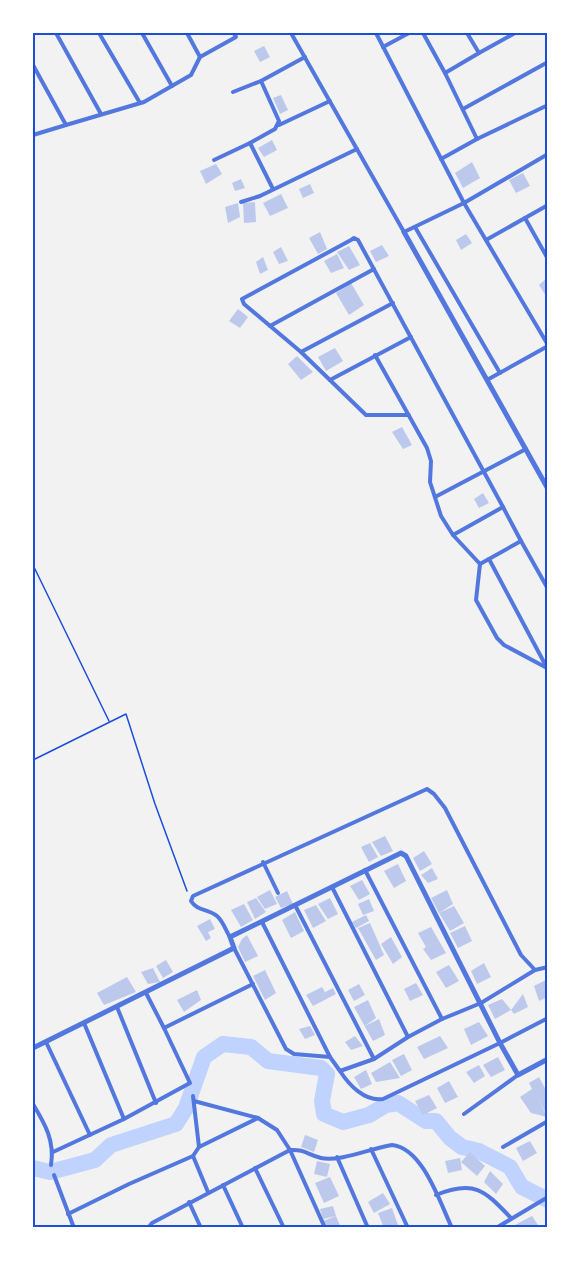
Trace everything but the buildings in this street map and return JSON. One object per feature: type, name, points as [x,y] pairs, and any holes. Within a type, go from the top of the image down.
[{"type":"street","points":[[56,33],[101,114]]},
{"type":"street","points":[[99,33],[140,103]]},
{"type":"street","points":[[142,33],[172,86]]},
{"type":"street","points":[[187,33],[200,57]]},
{"type":"street","points":[[33,135],[140,103],[191,75],[200,57],[236,37],[234,33]]},
{"type":"street","points":[[291,33],[548,489]]},
{"type":"street","points":[[376,33],[464,203],[548,346],[487,380]]},
{"type":"street","points":[[383,47],[410,33]]},
{"type":"street","points":[[423,33],[477,139]]},
{"type":"street","points":[[467,33],[479,53]]},
{"type":"street","points":[[445,74],[515,33]]},
{"type":"street","points":[[233,92],[261,81],[305,57]]},
{"type":"street","points":[[463,109],[548,63]]},
{"type":"street","points":[[33,65],[66,125]]},
{"type":"street","points":[[261,81],[279,121],[278,125]]},
{"type":"street","points":[[214,160],[250,143],[278,125],[330,101]]},
{"type":"street","points":[[441,159],[548,105]]},
{"type":"street","points":[[250,143],[273,189]]},
{"type":"street","points":[[241,202],[357,149]]},
{"type":"street","points":[[404,232],[464,203],[548,154]]},
{"type":"street","points":[[486,240],[548,205]]},
{"type":"street","points":[[525,218],[548,258]]},
{"type":"street","points":[[415,227],[500,373]]},
{"type":"street","points":[[409,416],[366,415],[301,352],[243,304],[242,299],[354,238],[358,240],[548,589]]},
{"type":"street","points":[[270,326],[374,268]]},
{"type":"street","points":[[301,352],[393,303]]},
{"type":"street","points":[[330,380],[411,337]]},
{"type":"street","points":[[375,355],[428,450],[431,461],[430,482],[441,516],[453,535],[480,564],[476,600],[497,639],[547,668]]},
{"type":"street","points":[[435,497],[526,449]]},
{"type":"street","points":[[453,535],[503,507]]},
{"type":"street","points":[[480,564],[521,541]]},
{"type":"street","points":[[489,560],[547,668]]},
{"type":"street","points":[[330,1057],[294,1054],[286,1049],[219,918],[197,908],[191,901],[193,896],[263,862],[427,789],[445,808],[521,955],[535,970]]},
{"type":"street","points":[[230,938],[401,853],[406,856],[500,1044],[518,1075]]},
{"type":"street","points":[[263,862],[278,893]]},
{"type":"street","points":[[365,870],[442,1019]]},
{"type":"street","points":[[332,887],[408,1037]]},
{"type":"street","points":[[296,905],[374,1059]]},
{"type":"street","points":[[262,922],[330,1057],[347,1082],[360,1092],[377,1100],[500,1044],[548,1018]]},
{"type":"street","points":[[33,1048],[234,948]]},
{"type":"street","points":[[340,1071],[374,1059],[442,1019],[481,1003],[535,970],[548,967]]},
{"type":"street","points":[[164,1028],[253,984]]},
{"type":"street","points":[[53,1152],[156,1103],[190,1083],[146,993]]},
{"type":"street","points":[[117,1007],[156,1103]]},
{"type":"street","points":[[84,1023],[124,1119]]},
{"type":"street","points":[[46,1042],[90,1135]]},
{"type":"street","points":[[464,1114],[518,1075],[548,1059]]},
{"type":"street","points":[[199,1147],[193,1099],[258,1118],[277,1130],[290,1150],[325,1228]]},
{"type":"street","points":[[33,1104],[48,1131],[53,1152],[51,1165]]},
{"type":"street","points":[[68,1214],[193,1156],[199,1147],[258,1118]]},
{"type":"street","points":[[503,1147],[548,1121]]},
{"type":"street","points":[[148,1228],[152,1223],[189,1202],[290,1150],[301,1149],[321,1158],[337,1157],[392,1144],[407,1150],[424,1169],[452,1228]]},
{"type":"street","points":[[371,1149],[408,1228]]},
{"type":"street","points":[[193,1156],[208,1192]]},
{"type":"street","points":[[337,1157],[368,1228]]},
{"type":"street","points":[[255,1168],[284,1228]]},
{"type":"street","points":[[54,1175],[74,1228]]},
{"type":"street","points":[[223,1185],[243,1228]]},
{"type":"street","points":[[436,1195],[470,1187],[488,1195],[511,1218]]},
{"type":"street","points":[[496,1228],[548,1197]]},
{"type":"street","points":[[189,1202],[201,1228]]},
{"type":"path","points":[[33,565],[110,722]]},
{"type":"path","points":[[33,760],[126,714],[155,804],[191,901]]},
{"type":"waterway","points":[[33,1168],[50,1172],[95,1160],[111,1145],[176,1124],[186,1108],[204,1057],[223,1044],[251,1047],[268,1061],[321,1068],[327,1074],[322,1101],[324,1114],[343,1122],[369,1115],[386,1105],[398,1103],[426,1121],[436,1121],[450,1138],[462,1147],[479,1151],[510,1167],[522,1187],[548,1200]]}]
